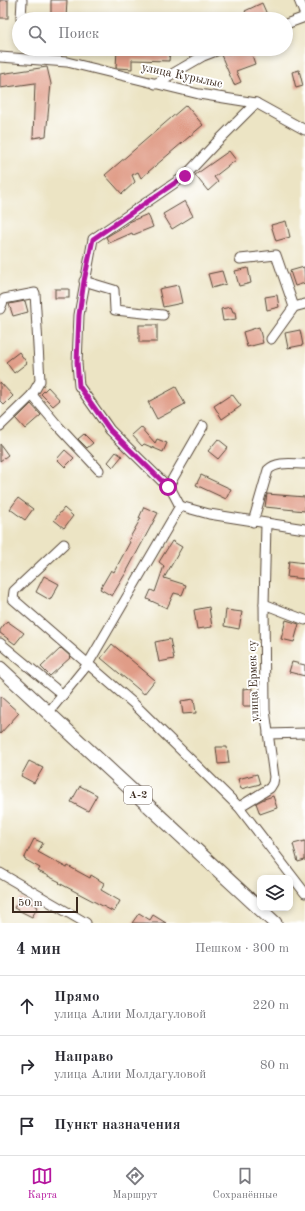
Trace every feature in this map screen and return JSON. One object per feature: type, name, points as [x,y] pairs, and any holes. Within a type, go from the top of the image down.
[{"type":"highway","name":"A-2","points":[[0,668],[168,822],[275,923]]},
{"type":"street","points":[[21,12],[22,0]]},
{"type":"street","points":[[293,21],[305,16],[299,0]]},
{"type":"street","name":"улица Курылыс","points":[[0,57],[12,55]]},
{"type":"street","name":"улица Курылыс","points":[[31,56],[67,62],[199,94],[256,103],[305,130]]},
{"type":"street","points":[[155,84],[203,56]]},
{"type":"street","points":[[256,103],[185,176],[93,239],[84,281],[79,315],[77,362],[79,386],[110,430],[172,491],[180,506],[209,514],[305,529]]},
{"type":"street","points":[[240,259],[276,255],[294,307]]},
{"type":"street","points":[[84,281],[114,290],[115,310],[163,315]]},
{"type":"street","points":[[0,309],[4,299],[35,293],[40,381],[32,395],[0,426]]},
{"type":"street","points":[[271,339],[294,307],[305,304]]},
{"type":"street","points":[[32,395],[58,426],[99,470]]},
{"type":"street","points":[[168,487],[203,426]]},
{"type":"street","points":[[253,522],[268,470],[272,465],[305,464]]},
{"type":"street","points":[[48,713],[88,664],[180,506]]},
{"type":"street","name":"улица Ермек су","points":[[239,807],[270,788],[273,784],[274,778],[265,710],[264,604],[266,524]]},
{"type":"street","points":[[64,544],[14,591],[13,599],[133,703],[239,807],[305,893]]},
{"type":"street","points":[[264,604],[305,620]]},
{"type":"street","points":[[0,644],[63,695]]},
{"type":"street","points":[[268,734],[305,733]]},
{"type":"street","points":[[0,874],[86,923]]},
{"type":"building","points":[[0,0],[8,0],[8,18],[0,18]]},
{"type":"building","points":[[51,0],[67,0],[66,12],[51,12]]},
{"type":"building","points":[[262,3],[266,12],[246,12]]},
{"type":"building","points":[[117,56],[169,56],[169,61],[132,60],[132,69],[116,68]]},
{"type":"building","points":[[221,56],[252,56],[255,64],[236,71],[241,82],[234,85]]},
{"type":"building","points":[[47,67],[51,84],[46,136],[33,138],[35,83],[0,88],[0,74]]},
{"type":"building","points":[[299,70],[303,86],[296,88],[292,72]]},
{"type":"building","points":[[186,105],[203,125],[141,178],[138,172],[132,175],[135,182],[122,194],[105,175]]},
{"type":"building","points":[[229,151],[236,160],[214,177],[218,182],[208,191],[195,175]]},
{"type":"building","points":[[185,201],[193,216],[172,229],[163,214]]},
{"type":"building","points":[[148,214],[153,227],[133,235],[132,233],[109,243],[106,237],[129,222]]},
{"type":"building","points":[[286,221],[290,237],[276,241],[271,225]]},
{"type":"building","points":[[304,267],[305,283],[295,286],[290,271]]},
{"type":"building","points":[[248,268],[251,283],[239,286],[235,271]]},
{"type":"building","points":[[222,271],[226,284],[212,288],[208,274]]},
{"type":"building","points":[[178,285],[182,303],[163,307],[159,289]]},
{"type":"building","points":[[55,289],[69,289],[69,298],[55,298]]},
{"type":"building","points":[[277,295],[279,307],[267,310],[265,297]]},
{"type":"building","points":[[25,301],[28,312],[13,316],[9,304]]},
{"type":"building","points":[[231,307],[233,312],[235,312],[236,319],[223,321],[221,309]]},
{"type":"building","points":[[139,325],[157,325],[157,342],[139,342]]},
{"type":"building","points":[[259,327],[263,343],[247,347],[243,332]]},
{"type":"building","points":[[300,330],[303,345],[288,348],[285,333]]},
{"type":"building","points":[[19,352],[27,363],[14,373],[6,362]]},
{"type":"building","points":[[0,382],[13,396],[4,405],[0,401]]},
{"type":"building","points":[[48,387],[60,400],[53,406],[41,394]]},
{"type":"building","points":[[176,387],[185,404],[157,419],[148,402]]},
{"type":"building","points":[[232,394],[241,406],[222,419],[214,406]]},
{"type":"building","points":[[31,404],[41,415],[25,429],[16,419]]},
{"type":"building","points":[[141,427],[155,443],[157,439],[167,443],[163,452],[144,444],[142,446],[132,435]]},
{"type":"building","points":[[84,434],[93,443],[87,448],[78,439]]},
{"type":"building","points":[[218,439],[228,447],[218,459],[208,451]]},
{"type":"building","points":[[0,444],[8,455],[0,461]]},
{"type":"building","points":[[65,450],[74,458],[65,467],[57,459]]},
{"type":"building","points":[[116,452],[122,456],[113,467],[108,462]]},
{"type":"building","points":[[201,475],[231,489],[226,499],[196,485]]},
{"type":"building","points":[[267,494],[305,497],[305,511],[265,507]]},
{"type":"building","points":[[18,498],[33,509],[25,520],[10,509]]},
{"type":"building","points":[[144,507],[158,513],[112,596],[100,589],[111,570],[114,572],[130,542],[128,541],[141,518],[139,518]]},
{"type":"building","points":[[64,508],[73,516],[64,528],[54,520]]},
{"type":"building","points":[[172,541],[182,547],[164,578],[186,585],[182,595],[174,593],[167,608],[147,599],[151,590],[155,592],[164,566],[159,562]]},
{"type":"building","points":[[289,561],[305,563],[305,579],[287,577]]},
{"type":"building","points":[[44,576],[59,584],[50,600],[36,592]]},
{"type":"building","points":[[209,607],[212,627],[197,629],[194,610]]},
{"type":"building","points":[[226,610],[242,612],[239,629],[224,626]]},
{"type":"building","points":[[286,620],[299,624],[294,642],[281,639]]},
{"type":"building","points":[[7,621],[24,633],[15,644],[0,633],[0,630]]},
{"type":"building","points":[[170,639],[174,659],[159,662],[155,642]]},
{"type":"building","points":[[112,644],[155,680],[144,694],[101,658]]},
{"type":"building","points":[[61,648],[71,657],[50,676],[41,667]]},
{"type":"building","points":[[292,662],[305,665],[305,676],[289,672]]},
{"type":"building","points":[[252,688],[252,706],[243,706],[243,689]]},
{"type":"building","points":[[0,696],[19,713],[0,734]]},
{"type":"building","points":[[194,699],[196,713],[183,714],[181,701]]},
{"type":"building","points":[[216,747],[227,747],[229,763],[218,764]]},
{"type":"building","points":[[29,761],[43,768],[34,783],[21,776]]},
{"type":"building","points":[[257,774],[260,784],[241,789],[238,779]]},
{"type":"building","points":[[80,786],[97,795],[88,811],[71,802]]},
{"type":"building","points":[[273,796],[277,808],[260,814],[256,803]]},
{"type":"building","points":[[34,839],[43,843],[38,852],[67,868],[68,866],[90,878],[91,875],[104,883],[101,890],[120,901],[114,912],[38,871],[40,868],[24,859]]},
{"type":"building","points":[[305,841],[305,860],[298,862],[293,844]]},
{"type":"building","points":[[20,897],[38,907],[32,917],[14,908]]},
{"type":"building","points":[[139,913],[150,920],[153,915],[166,923],[132,923]]},
{"type":"route","points":[[168,487],[110,430],[79,386],[77,362],[79,315],[84,281],[93,239],[185,176]]}]
